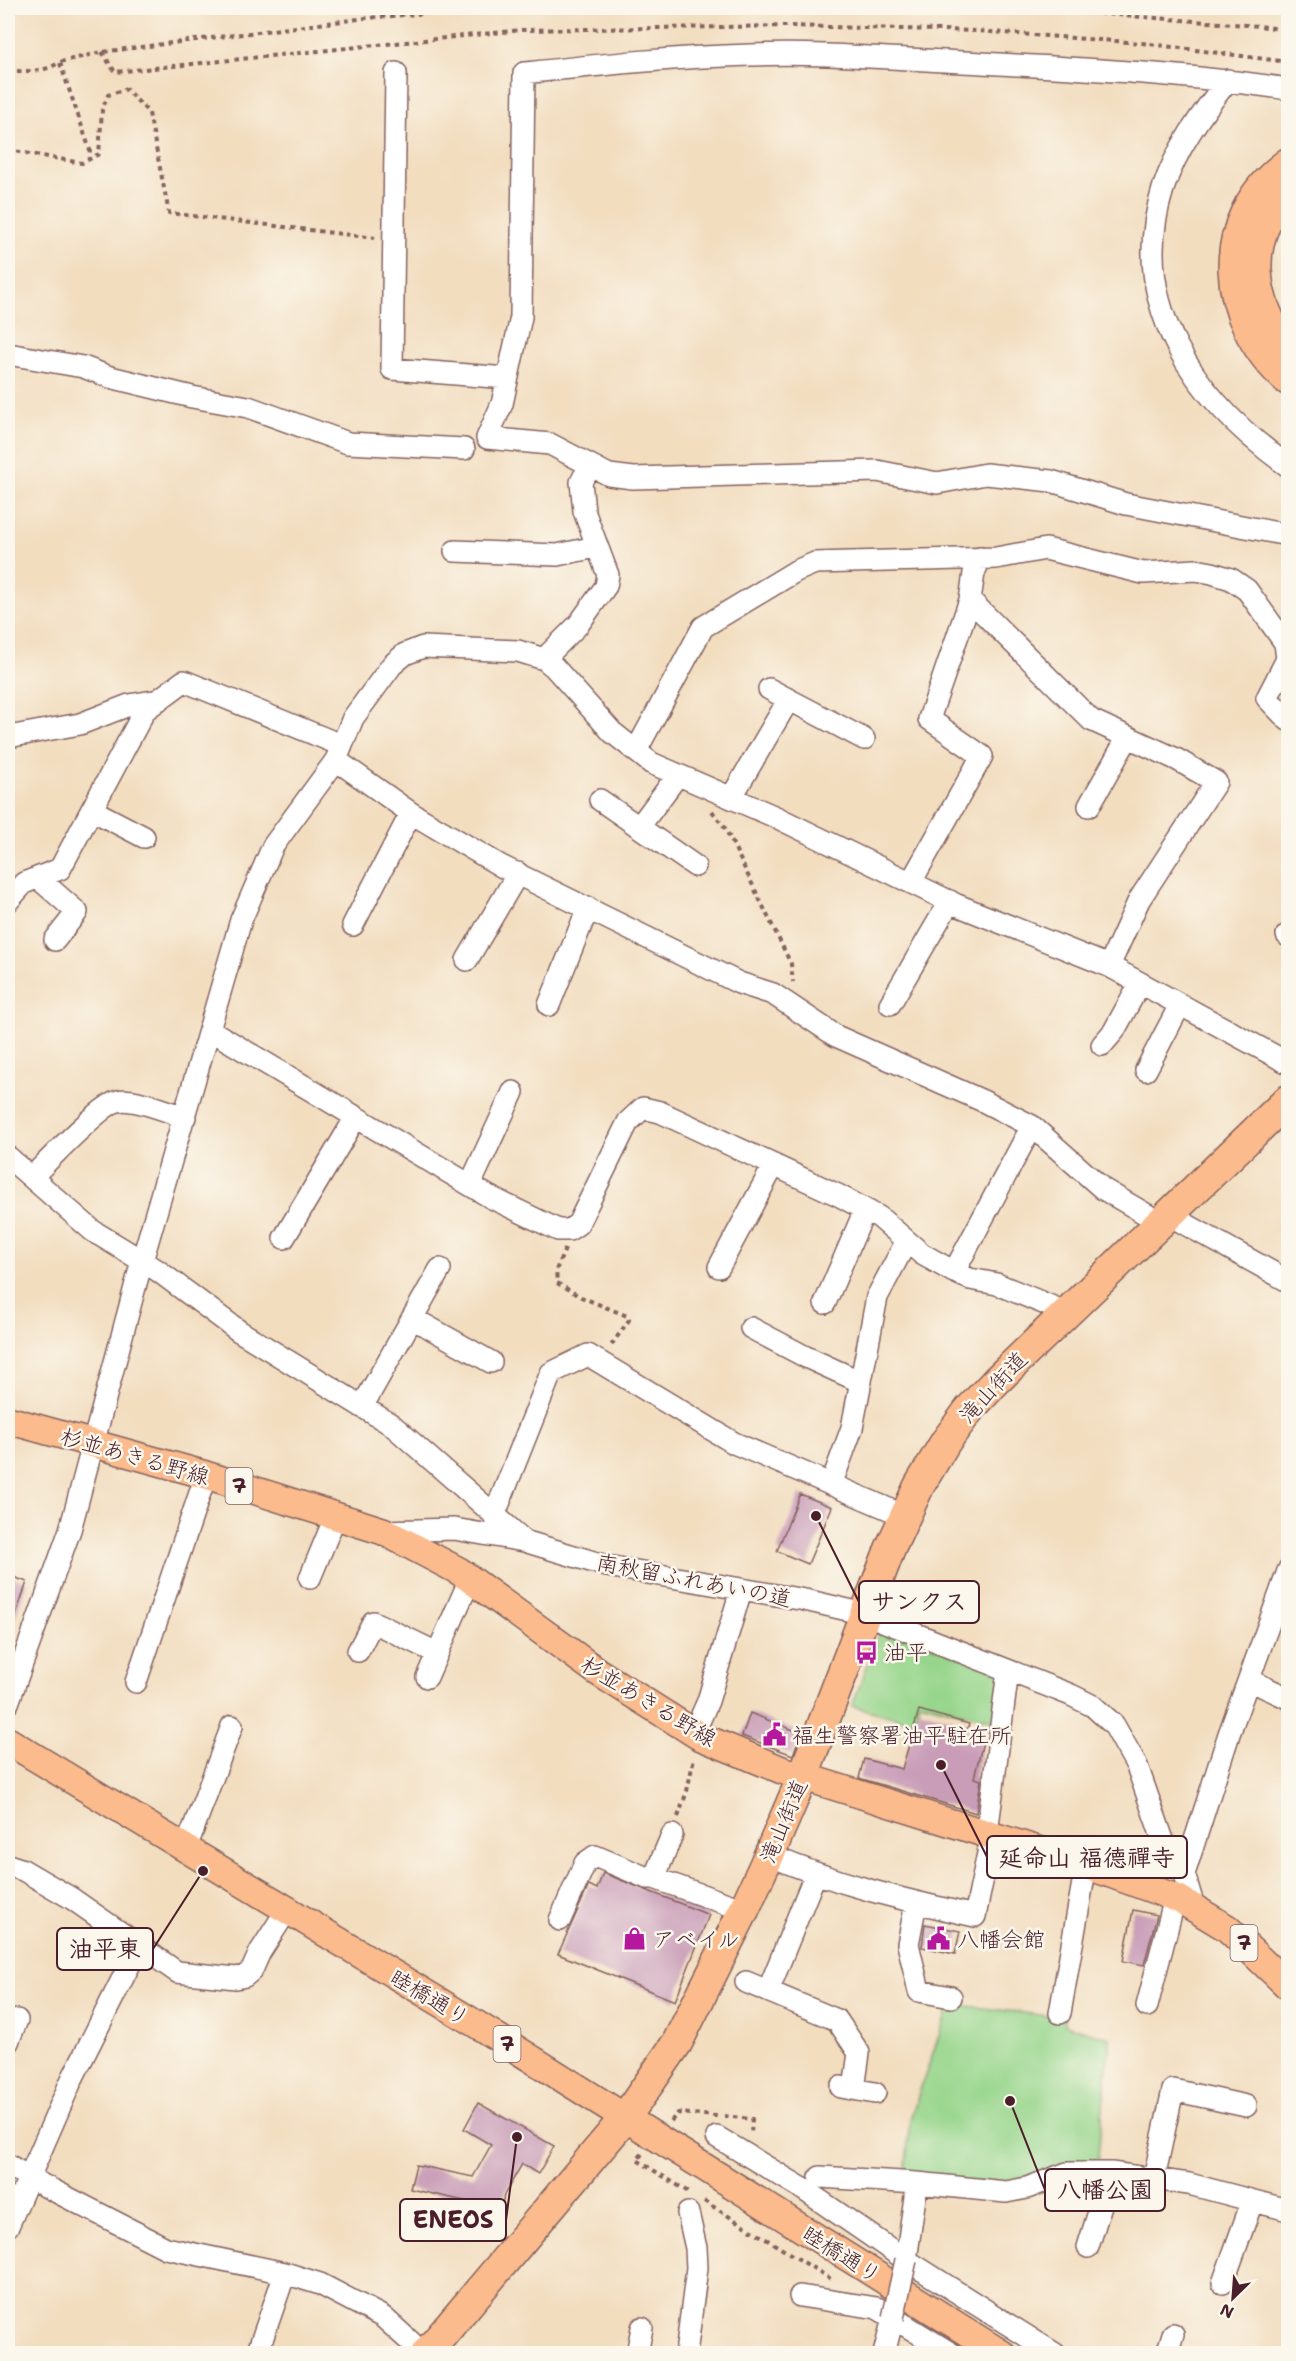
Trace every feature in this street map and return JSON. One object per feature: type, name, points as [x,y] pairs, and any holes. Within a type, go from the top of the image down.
[{"type":"highway","points":[[1288,163],[1268,180],[1246,213],[1235,248],[1233,266],[1237,297],[1244,322],[1265,356],[1288,380]]},
{"type":"highway","points":[[1288,190],[1268,220],[1259,243],[1256,273],[1262,305],[1269,322],[1288,350]]},
{"type":"highway","name":"滝山街道","points":[[425,2354],[625,2118],[678,2043],[769,1855],[803,1776],[905,1516],[924,1477],[946,1441],[969,1410],[1065,1312],[1288,1100]]},
{"type":"main road","name":"杉並あきる野線","points":[[8,1420],[206,1475],[383,1530],[470,1579],[598,1672],[696,1734],[750,1758],[803,1776],[1184,1893],[1227,1928],[1288,1986]]},
{"type":"main road","name":"睦橋通り","points":[[8,1741],[625,2118],[1002,2354]]},
{"type":"street","points":[[1288,89],[1228,80],[1134,72],[831,55],[752,55],[524,72],[521,317],[502,404],[487,438],[550,444],[609,475],[633,478],[877,471],[937,483],[986,474],[1051,482],[1126,504],[1288,535]]},
{"type":"street","points":[[396,73],[392,369],[507,378]]},
{"type":"street","points":[[1228,80],[1192,129],[1164,189],[1152,250],[1154,283],[1183,357],[1201,387],[1252,439],[1288,466]]},
{"type":"street","points":[[8,354],[83,368],[192,397],[248,407],[348,443],[464,449]]},
{"type":"street","points":[[544,659],[578,625],[606,586],[608,575],[584,511],[581,482],[590,465]]},
{"type":"street","points":[[455,551],[557,555],[596,547]]},
{"type":"street","points":[[636,751],[703,627],[796,571],[815,563],[996,558],[1046,549],[1143,573],[1196,570],[1231,579],[1247,590],[1285,643],[1287,659],[1267,698],[1288,720]]},
{"type":"street","points":[[911,882],[982,756],[929,719],[970,600],[974,573],[980,558]]},
{"type":"street","points":[[970,600],[1091,720],[1176,759],[1216,782],[1139,900],[1109,966]]},
{"type":"street","points":[[8,1703],[70,1530],[142,1262],[241,920],[273,846],[338,753],[353,718],[392,665],[405,654],[423,647],[465,648],[518,651],[544,659],[554,667],[612,732],[651,763],[778,818],[950,901],[1109,966],[1288,1063]]},
{"type":"street","points":[[8,901],[24,883],[60,869],[145,710],[184,681],[338,753],[411,813],[518,873],[739,982],[773,994],[836,1036],[983,1101],[1032,1126],[1103,1190],[1288,1281]]},
{"type":"street","points":[[769,689],[864,739]]},
{"type":"street","points":[[731,798],[789,699]]},
{"type":"street","points":[[8,737],[80,724],[129,705],[159,700]]},
{"type":"street","points":[[1089,806],[1128,737]]},
{"type":"street","points":[[639,827],[682,778]]},
{"type":"street","points":[[600,800],[695,866]]},
{"type":"street","points":[[92,810],[144,837]]},
{"type":"street","points":[[353,925],[411,813]]},
{"type":"street","points":[[467,960],[518,873]]},
{"type":"street","points":[[38,878],[77,912],[55,940]]},
{"type":"street","points":[[890,1004],[950,901]]},
{"type":"street","points":[[549,1005],[588,908]]},
{"type":"street","points":[[1102,1045],[1113,1031],[1140,982]]},
{"type":"street","points":[[1146,1070],[1180,1005]]},
{"type":"street","points":[[210,1030],[489,1197],[558,1230],[569,1230],[578,1224],[628,1122],[643,1108],[660,1112],[774,1166],[801,1176],[866,1210],[879,1218],[906,1242],[954,1272],[970,1279],[997,1284],[1065,1312]]},
{"type":"street","points":[[470,1185],[513,1092]]},
{"type":"street","points":[[32,1178],[89,1121],[116,1101],[129,1101],[185,1117]]},
{"type":"street","points":[[284,1238],[356,1117]]},
{"type":"street","points":[[954,1272],[1032,1126]]},
{"type":"street","points":[[8,1157],[93,1231],[142,1262],[239,1331],[392,1425],[524,1541]]},
{"type":"street","points":[[719,1267],[774,1166]]},
{"type":"street","points":[[825,1303],[866,1210]]},
{"type":"street","points":[[831,1485],[852,1428],[877,1297],[906,1242]]},
{"type":"street","points":[[362,1407],[440,1269]]},
{"type":"street","points":[[412,1318],[491,1362]]},
{"type":"street","points":[[751,1328],[861,1382]]},
{"type":"street","points":[[494,1516],[551,1373],[588,1355],[734,1443],[905,1516]]},
{"type":"street","points":[[136,1682],[206,1475]]},
{"type":"street","points":[[310,1578],[336,1515]]},
{"type":"street","name":"南秋留ふれあいの道","points":[[383,1530],[454,1529],[524,1541],[607,1566],[805,1600],[865,1614],[1078,1699],[1093,1706],[1114,1725],[1137,1766],[1184,1893]]},
{"type":"street","points":[[1147,2006],[1184,1893],[1229,1734],[1288,1571]]},
{"type":"street","points":[[427,1677],[470,1579]]},
{"type":"street","points":[[696,1734],[741,1590]]},
{"type":"street","points":[[358,1651],[373,1622],[437,1653]]},
{"type":"street","points":[[769,1855],[815,1875],[916,1903],[975,1916],[990,1834],[1008,1671]]},
{"type":"street","points":[[1249,1680],[1288,1698]]},
{"type":"street","points":[[186,1848],[232,1726]]},
{"type":"street","points":[[654,1878],[672,1835]]},
{"type":"street","points":[[560,1920],[585,1863],[595,1856],[647,1878],[654,1878],[744,1910]]},
{"type":"street","points":[[1060,2013],[1086,1864]]},
{"type":"street","points":[[8,1865],[23,1870],[71,1898],[177,1972],[236,1978],[245,1976],[252,1970],[260,1952],[287,1910]]},
{"type":"street","points":[[768,1991],[815,1875]]},
{"type":"street","points":[[916,1903],[908,1944],[919,1991],[951,1997]]},
{"type":"street","points":[[8,2226],[72,2079],[139,1946]]},
{"type":"street","points":[[746,1982],[837,2020],[859,2053],[847,2088],[875,2093]]},
{"type":"street","points":[[8,2042],[17,2020]]},
{"type":"street","points":[[1154,2178],[1173,2090],[1246,2106]]},
{"type":"street","points":[[717,2137],[800,2187],[906,2260],[1055,2354]]},
{"type":"street","points":[[8,2164],[28,2177],[166,2248],[320,2284],[383,2317],[425,2354]]},
{"type":"street","points":[[820,2177],[917,2183],[1006,2192],[1028,2188],[1067,2173],[1111,2174],[1189,2184],[1288,2210]]},
{"type":"street","points":[[1088,2247],[1111,2174]]},
{"type":"street","points":[[884,2354],[906,2260],[917,2183]]},
{"type":"street","points":[[1223,2283],[1252,2202]]},
{"type":"street","points":[[686,2354],[698,2268],[688,2213]]},
{"type":"street","points":[[257,2354],[285,2274]]},
{"type":"street","points":[[800,2296],[877,2308],[952,2354]]},
{"type":"street","points":[[637,2354],[642,2328]]},
{"type":"path","points":[[8,71],[51,68],[60,62],[102,52],[366,18],[494,8]]},
{"type":"path","points":[[1028,8],[1288,30]]},
{"type":"path","points":[[60,62],[90,150],[89,159]]},
{"type":"path","points":[[8,150],[82,163],[99,154],[102,110],[108,95],[126,89],[149,113],[169,213],[394,241]]},
{"type":"path","points":[[682,778],[725,828],[791,964],[795,1007]]},
{"type":"path","points":[[569,1230],[568,1241],[556,1270],[557,1283],[581,1297],[627,1316],[629,1320],[612,1343],[604,1365]]},
{"type":"path","points":[[672,1835],[687,1791],[696,1734]]},
{"type":"path","points":[[656,2138],[637,2160],[837,2283]]},
{"type":"green space","points":[[882,1627],[1002,1673],[995,1721],[920,1702],[913,1722],[852,1706]]},
{"type":"green space","points":[[950,2004],[1065,2018],[1065,2025],[1110,2038],[1097,2166],[1061,2167],[1003,2184],[905,2177],[910,2119]]},
{"type":"building","points":[[800,1494],[832,1507],[808,1564],[777,1551]]},
{"type":"building","points":[[8,1575],[27,1582],[10,1632],[8,1632]]},
{"type":"building","points":[[919,1710],[969,1724],[965,1736],[983,1742],[974,1778],[981,1780],[976,1813],[859,1778],[864,1759],[902,1769]]},
{"type":"building","points":[[750,1713],[801,1733],[793,1755],[742,1736]]},
{"type":"building","points":[[603,1873],[709,1915],[675,2001],[558,1954],[589,1885],[597,1889]]},
{"type":"building","points":[[1133,1910],[1157,1915],[1144,1965],[1123,1961]]},
{"type":"building","name":"八幡会館","points":[[925,1924],[960,1931],[955,1954],[922,1947]]},
{"type":"building","points":[[478,2103],[554,2146],[538,2174],[522,2164],[504,2195],[501,2209],[410,2189],[416,2165],[473,2177],[491,2145],[464,2129]]},
{"type":"place","name":"サンクス","points":[[816,1516]]},
{"type":"place","name":"油平","points":[[866,1652]]},
{"type":"place","name":"福生警察署油平駐在所","points":[[774,1735]]},
{"type":"place","name":"延命山 福德禪寺","points":[[941,1765]]},
{"type":"place","name":"油平東","points":[[203,1871]]},
{"type":"place","name":"アベイル","points":[[635,1939]]},
{"type":"place","name":"八幡会館","points":[[939,1939]]},
{"type":"place","name":"八幡公園","points":[[1010,2101]]},
{"type":"place","name":"ENEOS","points":[[517,2137]]}]
